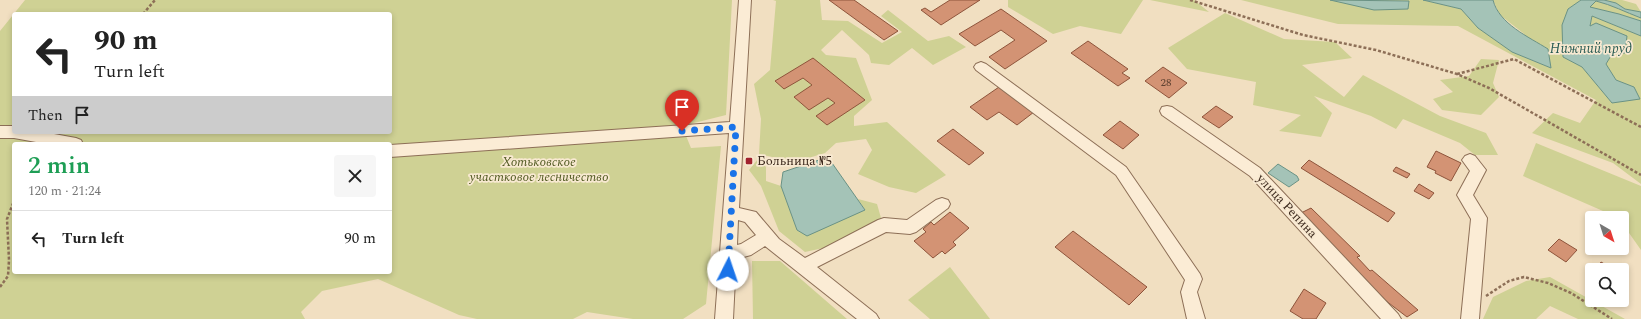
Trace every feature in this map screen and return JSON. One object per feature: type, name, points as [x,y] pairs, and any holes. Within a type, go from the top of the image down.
[{"type":"street","points":[[724,319],[745,0]]},
{"type":"street","points":[[981,67],[1121,171],[1194,279],[1189,292],[1196,319]]},
{"type":"street","name":"улица Репина","points":[[1167,112],[1255,172],[1392,319]]},
{"type":"street","points":[[392,151],[736,127]]},
{"type":"street","points":[[0,132],[12,132]]},
{"type":"street","points":[[24,134],[66,142]]},
{"type":"street","points":[[1470,160],[1478,170],[1464,195],[1479,218],[1470,312]]},
{"type":"street","points":[[804,266],[884,225],[910,227],[942,204]]},
{"type":"street","points":[[732,212],[750,217],[773,244],[804,266],[870,319]]},
{"type":"street","points":[[729,253],[745,250],[766,237]]},
{"type":"path","points":[[145,12],[155,0]]},
{"type":"path","points":[[1190,0],[1304,35],[1376,50],[1457,74],[1489,88],[1641,175]]},
{"type":"path","points":[[1457,74],[1514,59],[1641,127]]},
{"type":"path","points":[[0,287],[8,276],[9,260],[7,219],[12,206]]},
{"type":"path","points":[[1470,312],[1509,281],[1524,277],[1548,283],[1571,293],[1612,319]]},
{"type":"green space","name":"Хотьковское участковое лесничество","points":[[25,0],[732,0],[726,115],[682,126],[691,148],[721,146],[706,304],[683,319],[633,319],[587,312],[573,319],[477,319],[459,315],[378,279],[322,291],[301,312],[305,319],[0,319],[0,31],[12,16],[12,134],[392,134],[392,12],[15,12]]},
{"type":"green space","points":[[773,0],[820,0],[822,20],[848,21],[882,43],[902,32],[881,16],[888,10],[928,41],[949,36],[966,47],[933,65],[912,48],[889,65],[871,63],[869,55],[842,30],[821,50],[826,55],[856,58],[872,100],[854,116],[854,126],[887,122],[946,175],[916,193],[889,187],[858,174],[872,150],[866,139],[836,143],[825,153],[795,162],[759,154],[761,119],[754,84],[770,70],[776,1]]},
{"type":"green space","points":[[1008,0],[1143,0],[1121,34],[1080,26],[1053,34],[1008,7]]},
{"type":"green space","points":[[1150,0],[1194,0],[1209,12]]},
{"type":"green space","points":[[1241,0],[1423,0],[1461,9],[1478,28],[1512,52],[1551,68],[1523,33],[1500,15],[1493,0],[1581,0],[1568,9],[1563,57],[1582,67],[1612,103],[1634,87],[1616,80],[1606,64],[1612,54],[1590,27],[1592,16],[1641,36],[1641,184],[1613,163],[1532,133],[1553,113],[1580,123],[1596,100],[1458,26],[1338,24]]},
{"type":"green space","points":[[1604,0],[1622,0],[1636,4],[1641,12],[1625,9],[1616,3]]},
{"type":"green space","points":[[1596,1],[1641,18],[1641,21],[1589,7]]},
{"type":"green space","points":[[1225,13],[1284,39],[1335,42],[1352,58],[1302,65],[1344,97],[1363,75],[1440,116],[1486,133],[1498,155],[1475,155],[1460,143],[1403,119],[1396,129],[1371,116],[1314,96],[1332,113],[1321,137],[1279,131],[1301,115],[1253,105],[1256,82],[1187,69],[1168,48]]},
{"type":"green space","points":[[1481,59],[1499,60],[1493,83],[1499,97],[1481,115],[1442,110],[1433,99],[1453,92],[1440,80],[1469,76]]},
{"type":"green space","points":[[1536,143],[1641,186],[1641,250],[1629,233],[1629,211],[1603,211],[1523,176]]},
{"type":"green space","points":[[758,159],[766,167],[766,181],[781,186],[797,230],[865,210],[858,199],[877,204],[881,218],[828,247],[805,252],[779,231],[761,186],[749,170]]},
{"type":"green space","points":[[752,261],[780,261],[847,319],[753,319]]},
{"type":"green space","points":[[950,267],[990,319],[930,319],[908,300]]},
{"type":"green space","points":[[1550,277],[1585,297],[1585,307],[1604,307],[1625,319],[1578,319],[1550,306],[1536,319],[1483,319],[1493,297],[1526,281]]},
{"type":"water","points":[[1330,0],[1409,1],[1408,9],[1374,10]]},
{"type":"water","name":"Нижний пруд","points":[[1423,0],[1493,0],[1496,9],[1508,23],[1524,35],[1548,49],[1551,68],[1512,52],[1478,28],[1461,9]]},
{"type":"water","name":"Нижний пруд","points":[[1581,0],[1604,0],[1616,3],[1625,9],[1641,12],[1641,18],[1596,1],[1590,7],[1641,21],[1641,36],[1592,16],[1590,26],[1596,23],[1627,36],[1625,53],[1612,54],[1606,64],[1616,80],[1634,87],[1640,99],[1612,103],[1582,67],[1563,57],[1562,25],[1568,9]]},
{"type":"water","points":[[825,158],[832,163],[865,210],[807,236],[797,230],[781,186],[783,172]]},
{"type":"water","points":[[1278,164],[1297,176],[1299,180],[1289,187],[1268,173]]},
{"type":"building","points":[[829,0],[854,0],[898,31],[884,40]]},
{"type":"building","points":[[950,0],[980,0],[941,25],[921,10],[925,8],[931,12]]},
{"type":"building","points":[[1001,9],[1047,41],[1005,69],[989,57],[1015,40],[1001,30],[975,46],[959,34]]},
{"type":"building","points":[[1088,41],[1128,69],[1122,73],[1130,78],[1118,86],[1071,53]]},
{"type":"building","points":[[813,58],[865,100],[827,125],[816,116],[835,103],[828,98],[809,110],[794,97],[812,85],[803,78],[784,89],[775,81]]},
{"type":"building","points":[[1163,67],[1187,83],[1169,98],[1145,81]]},
{"type":"building","points":[[999,87],[1034,112],[1017,125],[999,112],[987,120],[970,107]]},
{"type":"building","points":[[1216,106],[1233,117],[1219,128],[1202,117]]},
{"type":"building","points":[[1120,121],[1139,135],[1123,149],[1103,135]]},
{"type":"building","points":[[953,129],[984,153],[969,165],[937,141]]},
{"type":"building","points":[[1436,151],[1461,163],[1451,181],[1427,167]]},
{"type":"building","points":[[1309,160],[1395,213],[1388,222],[1301,168]]},
{"type":"building","points":[[1396,167],[1410,174],[1407,178],[1393,171]]},
{"type":"building","points":[[1419,184],[1434,193],[1429,199],[1414,191]]},
{"type":"building","points":[[1311,208],[1360,256],[1357,257],[1370,271],[1372,270],[1418,310],[1407,317],[1381,297],[1299,214]]},
{"type":"building","points":[[950,212],[969,228],[953,242],[956,245],[945,254],[942,251],[933,258],[914,241],[926,232],[923,229],[931,222],[934,225]]},
{"type":"building","points":[[1073,231],[1147,287],[1129,305],[1055,247]]},
{"type":"building","points":[[1559,239],[1577,250],[1566,262],[1548,250]]},
{"type":"building","points":[[1304,289],[1326,303],[1316,319],[1303,319],[1290,311]]},
{"type":"place","name":"Больница №5","points":[[749,161]]},
{"type":"route","points":[[682,131],[736,127],[728,270]]}]
